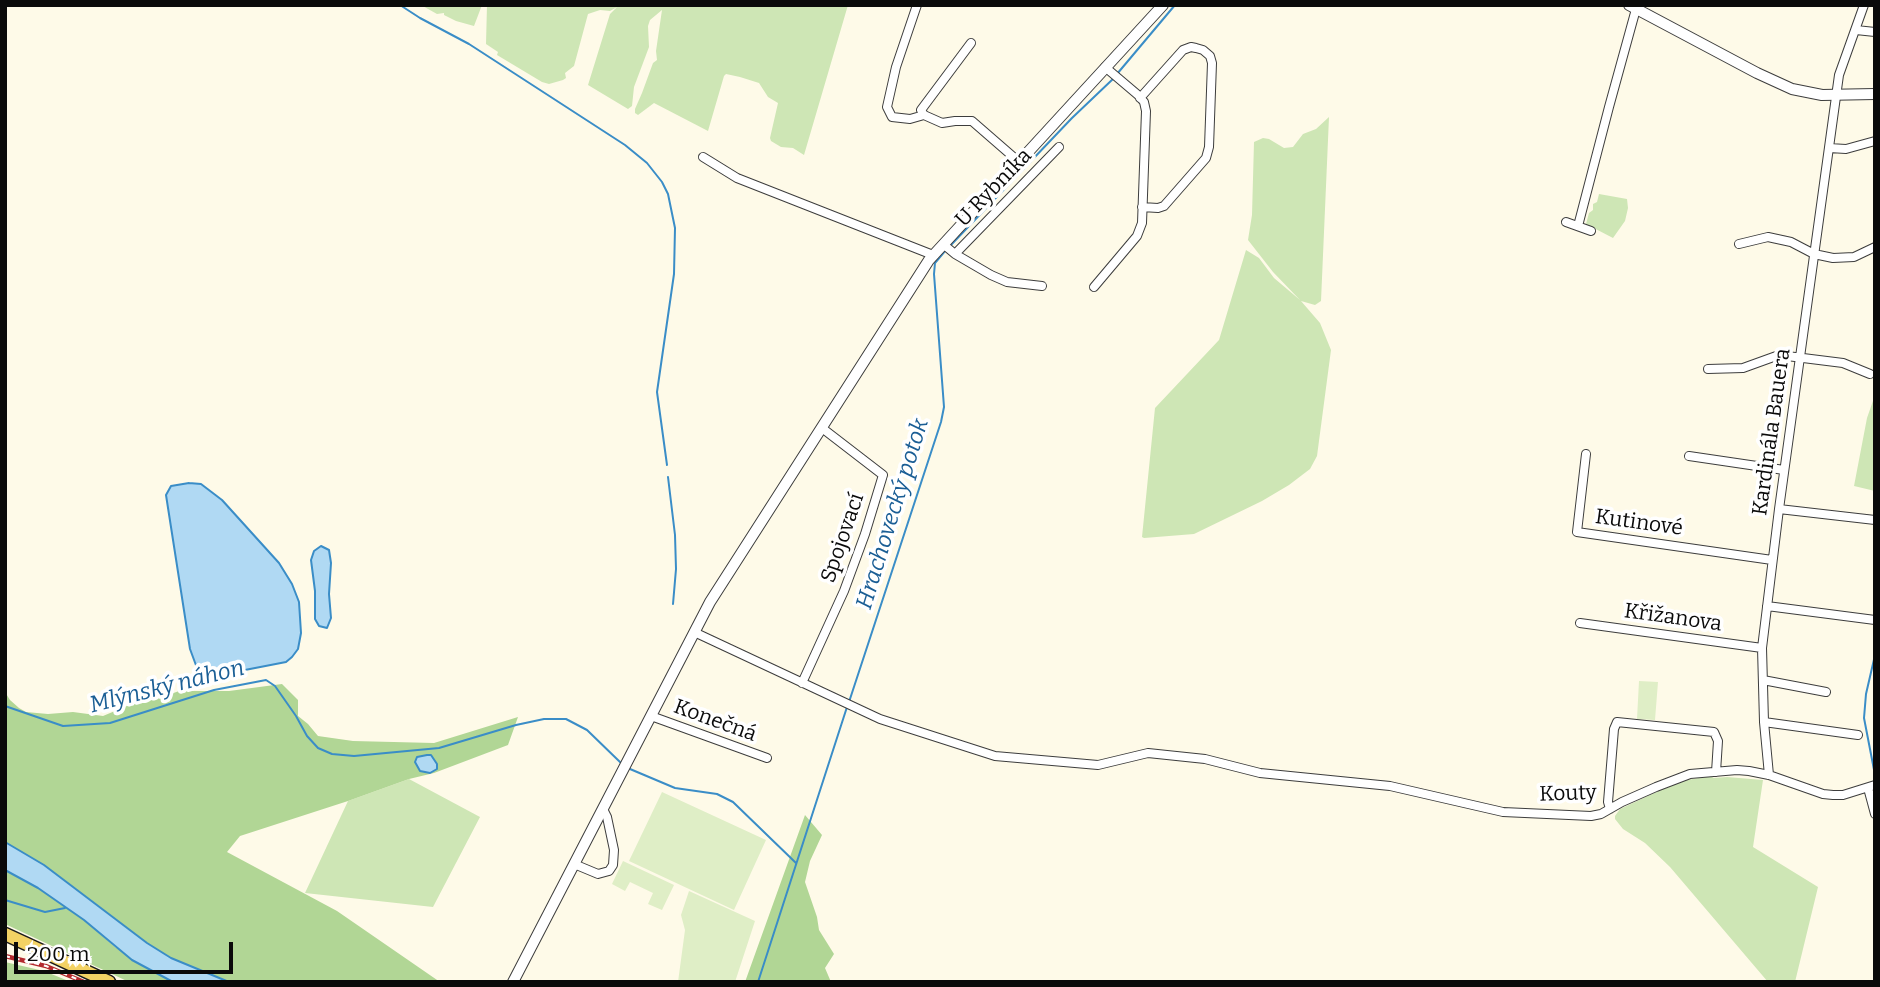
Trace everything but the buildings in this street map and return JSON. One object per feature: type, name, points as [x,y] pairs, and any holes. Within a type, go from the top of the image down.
[{"type":"main road","points":[[5,934],[109,982]]},
{"type":"street","points":[[917,5],[896,67],[887,107],[892,117],[910,119],[924,115],[942,123],[972,121],[1018,161]]},
{"type":"street","points":[[513,982],[716,592],[933,255],[949,249],[1018,161],[1109,70],[1163,5]]},
{"type":"street","name":"Kardinála Bauera","points":[[1769,775],[1762,648],[1772,560],[1840,69],[1864,5]]},
{"type":"street","points":[[1578,226],[1632,7],[1786,86],[1804,92],[1836,95],[1875,94]]},
{"type":"street","points":[[1856,30],[1875,32]]},
{"type":"street","points":[[924,115],[922,110],[971,43]]},
{"type":"street","points":[[1140,98],[1184,50],[1196,48],[1210,56],[1209,147],[1206,158],[1164,206],[1142,206]]},
{"type":"street","points":[[1094,287],[1137,236],[1142,206],[1146,111],[1144,102],[1109,70]]},
{"type":"street","points":[[1829,148],[1846,149],[1875,141]]},
{"type":"street","name":"U Rybníka","points":[[949,249],[1059,147]]},
{"type":"street","points":[[703,157],[737,178],[933,255]]},
{"type":"street","points":[[1566,222],[1591,231]]},
{"type":"street","points":[[1739,244],[1768,237],[1791,242],[1814,254],[1833,258],[1854,257],[1875,247]]},
{"type":"street","points":[[949,249],[1007,282],[1042,286]]},
{"type":"street","points":[[1708,369],[1743,368],[1779,355],[1843,363],[1870,374]]},
{"type":"street","name":"Spojovací","points":[[802,682],[844,591],[883,475],[822,428]]},
{"type":"street","name":"Kutinové","points":[[1586,454],[1577,532],[1772,560]]},
{"type":"street","points":[[1689,456],[1784,470]]},
{"type":"street","points":[[1779,509],[1875,520]]},
{"type":"street","points":[[1767,606],[1875,620]]},
{"type":"street","name":"Křižanova","points":[[1580,623],[1762,648]]},
{"type":"street","name":"Kouty","points":[[694,632],[880,719],[995,756],[1098,765],[1148,753],[1205,759],[1260,773],[1390,786],[1503,812],[1595,816],[1690,774],[1749,771],[1833,795],[1843,795],[1872,786],[1875,814]]},
{"type":"street","points":[[1763,680],[1826,692]]},
{"type":"street","name":"Konečná","points":[[651,716],[767,758]]},
{"type":"street","points":[[1610,809],[1608,802],[1614,729],[1617,722],[1714,732],[1718,741],[1716,772]]},
{"type":"street","points":[[1764,722],[1858,735]]},
{"type":"street","points":[[574,864],[598,874],[609,871],[613,866],[614,850],[603,808]]},
{"type":"green space","points":[[421,5],[482,5],[474,26],[456,21],[444,13],[437,14]]},
{"type":"green space","points":[[487,5],[848,5],[804,155],[793,148],[781,147],[771,141],[778,103],[768,97],[759,83],[740,77],[726,74],[724,76],[708,131],[654,103],[638,115],[635,113],[653,63],[657,60],[662,10],[650,20],[649,47],[634,87],[632,106],[628,109],[588,85],[610,14],[617,7],[610,11],[600,10],[588,14],[574,66],[565,73],[566,78],[549,84],[497,55],[498,52],[486,44]]},
{"type":"green space","points":[[1329,117],[1321,301],[1315,305],[1301,301],[1320,323],[1331,350],[1317,456],[1310,469],[1289,485],[1194,534],[1144,538],[1155,408],[1219,340],[1246,250],[1259,258],[1274,278],[1300,300],[1248,240],[1252,215],[1254,142],[1263,138],[1284,148],[1293,147],[1303,134],[1316,129]]},
{"type":"green space","points":[[1599,194],[1627,199],[1625,221],[1613,238],[1586,224]]},
{"type":"green space","points":[[1875,395],[1875,491],[1854,486],[1867,418]]},
{"type":"green space","points":[[1639,681],[1658,682],[1655,720],[1637,719]]},
{"type":"green space","points":[[282,684],[298,700],[298,716],[318,736],[353,741],[434,743],[518,717],[508,745],[434,773],[240,836],[227,852],[337,911],[440,982],[229,982],[171,958],[147,943],[44,865],[5,842],[5,692],[10,700],[26,712],[73,712],[103,716],[134,703],[179,691],[229,691]]},
{"type":"green space","points":[[1710,776],[1763,780],[1753,847],[1818,887],[1795,982],[1768,982],[1670,867],[1645,843],[1623,829],[1615,819],[1620,809],[1665,788]]},
{"type":"green space","points":[[409,779],[480,817],[433,907],[305,893],[348,801]]},
{"type":"green space","points":[[662,792],[766,840],[734,910],[629,861]]},
{"type":"green space","points":[[805,815],[822,835],[810,861],[805,882],[819,930],[834,954],[825,968],[831,982],[745,982]]},
{"type":"green space","points":[[623,861],[674,885],[662,910],[648,904],[653,893],[630,882],[625,891],[612,884]]},
{"type":"green space","points":[[5,870],[38,888],[84,920],[115,947],[173,982],[129,982],[5,924]]},
{"type":"green space","points":[[689,891],[755,921],[735,982],[678,982],[685,930],[681,915]]},
{"type":"green space","points":[[5,962],[44,971],[71,982],[5,982]]},
{"type":"water","points":[[201,484],[222,500],[279,563],[292,584],[299,602],[301,633],[298,649],[286,662],[214,676],[197,668],[190,649],[166,495],[171,486]]},
{"type":"water","points":[[321,546],[329,550],[331,563],[331,618],[327,628],[319,626],[315,619],[311,560],[314,551]]},
{"type":"water","points":[[431,755],[437,764],[437,769],[430,773],[420,771],[415,762],[417,757]]},
{"type":"water","points":[[5,842],[44,865],[171,958],[229,982],[173,982],[132,960],[84,920],[38,888],[5,870]]},
{"type":"waterway","points":[[400,5],[469,44],[625,145],[647,163],[662,182],[668,194],[675,228],[674,274],[657,392],[667,465]]},
{"type":"waterway","name":"Hrachovecký potok","points":[[1117,74],[1175,5]]},
{"type":"waterway","name":"Hrachovecký potok","points":[[949,247],[1072,118],[1114,78]]},
{"type":"waterway","name":"Hrachovecký potok","points":[[849,702],[941,422],[944,407],[934,274],[935,263],[945,251]]},
{"type":"waterway","points":[[668,477],[675,535],[673,604]]},
{"type":"waterway","points":[[1875,655],[1866,694],[1864,718],[1875,775]]},
{"type":"waterway","name":"Mlýnský náhon","points":[[5,706],[63,726],[110,723],[214,690],[266,680],[275,686],[307,736],[318,748],[332,754],[354,756],[439,748],[516,725],[544,719],[566,719],[587,730],[620,762]]},
{"type":"waterway","name":"Hrachovecký potok","points":[[758,982],[847,707]]},
{"type":"waterway","name":"Mlýnský náhon","points":[[630,769],[675,788],[717,794],[733,802],[796,863]]},
{"type":"waterway","points":[[5,900],[45,912],[65,908]]},
{"type":"railway","points":[[5,956],[46,966],[84,982]]}]
